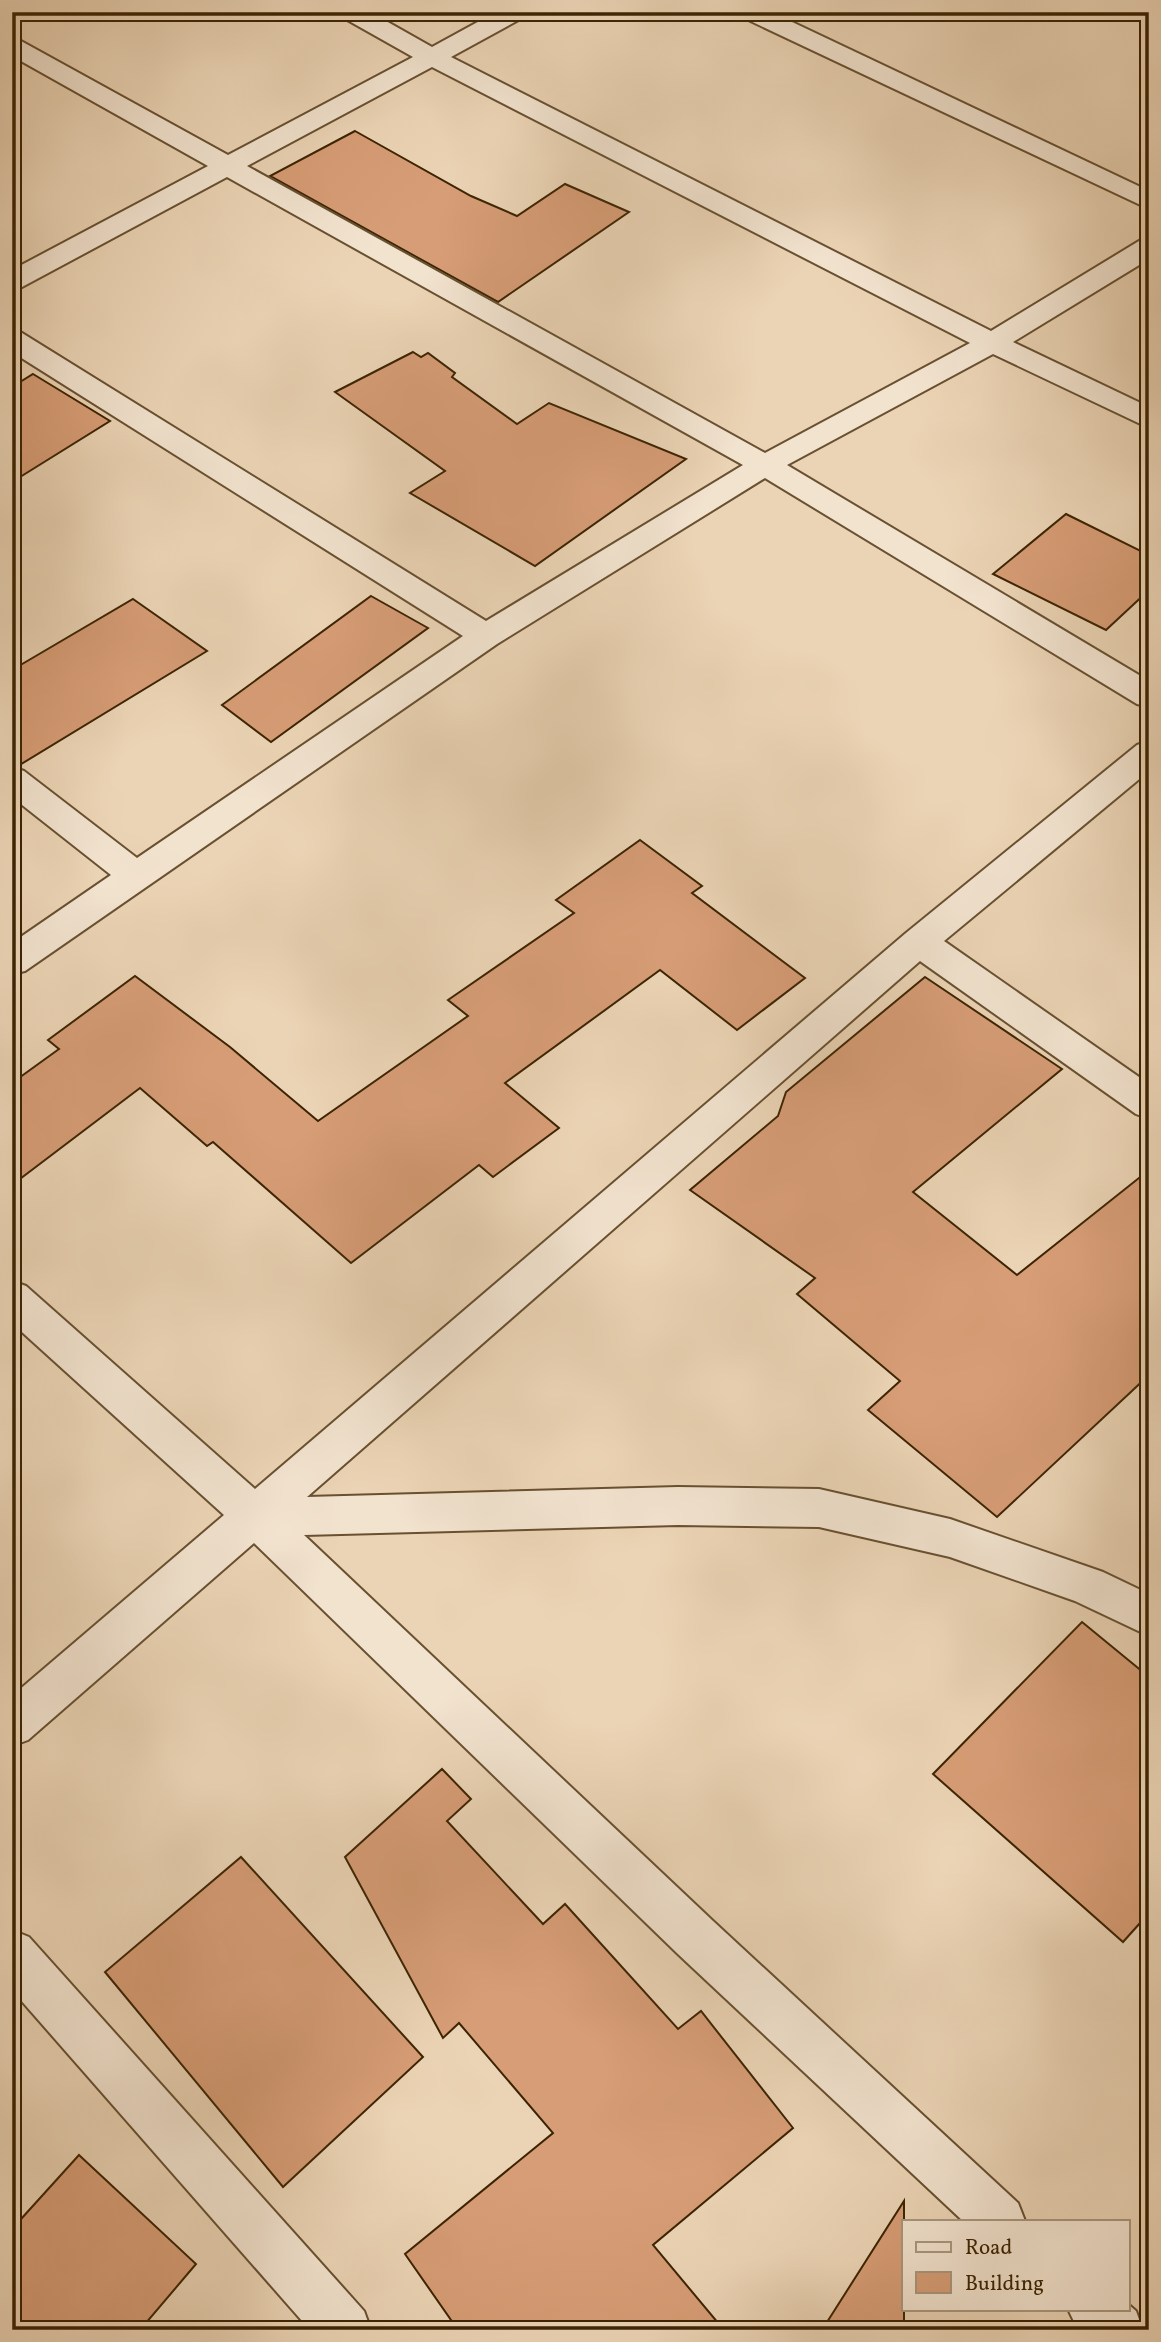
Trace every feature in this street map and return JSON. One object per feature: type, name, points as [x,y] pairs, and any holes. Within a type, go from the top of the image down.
[{"type":"street","points":[[351,12],[432,57],[992,343],[1149,419]]},
{"type":"street","points":[[12,281],[515,12]]},
{"type":"street","points":[[751,12],[1149,201]]},
{"type":"street","points":[[12,47],[765,465],[1149,696]]},
{"type":"street","points":[[12,961],[486,636],[765,465],[992,343],[1149,247]]},
{"type":"street","points":[[12,339],[486,636]]},
{"type":"street","points":[[12,1725],[919,942],[1149,753]]},
{"type":"street","points":[[12,779],[137,877]]},
{"type":"street","points":[[919,942],[1149,1104]]},
{"type":"street","points":[[12,1298],[256,1517],[696,1938],[999,2220]]},
{"type":"street","points":[[256,1517],[677,1506],[819,1508],[950,1538],[1087,1586],[1149,1616]]},
{"type":"street","points":[[12,1954],[345,2330]]},
{"type":"street","points":[[1095,2310],[1116,2330]]},
{"type":"building","points":[[355,131],[471,196],[517,216],[565,184],[629,212],[498,302],[270,176]]},
{"type":"building","points":[[413,352],[421,357],[428,353],[455,373],[452,377],[517,424],[549,403],[686,459],[535,566],[410,493],[445,471],[335,392]]},
{"type":"building","points":[[33,374],[110,421],[12,482],[12,387]]},
{"type":"building","points":[[1066,514],[1149,555],[1149,590],[1106,630],[993,574]]},
{"type":"building","points":[[371,596],[428,628],[271,742],[222,705]]},
{"type":"building","points":[[133,599],[207,651],[18,766],[12,765],[12,670]]},
{"type":"building","points":[[640,840],[702,886],[692,893],[805,978],[737,1030],[660,970],[505,1083],[559,1128],[493,1177],[479,1165],[351,1263],[213,1142],[207,1146],[140,1088],[12,1185],[12,1083],[59,1049],[48,1040],[135,976],[230,1047],[318,1121],[468,1016],[448,1000],[574,913],[556,900]]},
{"type":"building","points":[[925,977],[1062,1069],[913,1192],[1017,1275],[1149,1170],[1149,1375],[997,1517],[868,1410],[900,1381],[797,1294],[815,1278],[690,1190],[778,1116],[786,1092]]},
{"type":"building","points":[[1082,1622],[1149,1677],[1149,1913],[1123,1942],[933,1774]]},
{"type":"building","points":[[442,1769],[471,1799],[447,1821],[543,1924],[565,1904],[678,2029],[701,2011],[793,2128],[653,2245],[724,2330],[458,2330],[405,2254],[553,2133],[459,2023],[443,2038],[345,1857]]},
{"type":"building","points":[[241,1857],[423,2057],[283,2187],[105,1972]]},
{"type":"building","points":[[79,2155],[196,2264],[140,2330],[12,2330],[12,2229]]},
{"type":"building","points":[[904,2201],[904,2330],[822,2330]]}]
